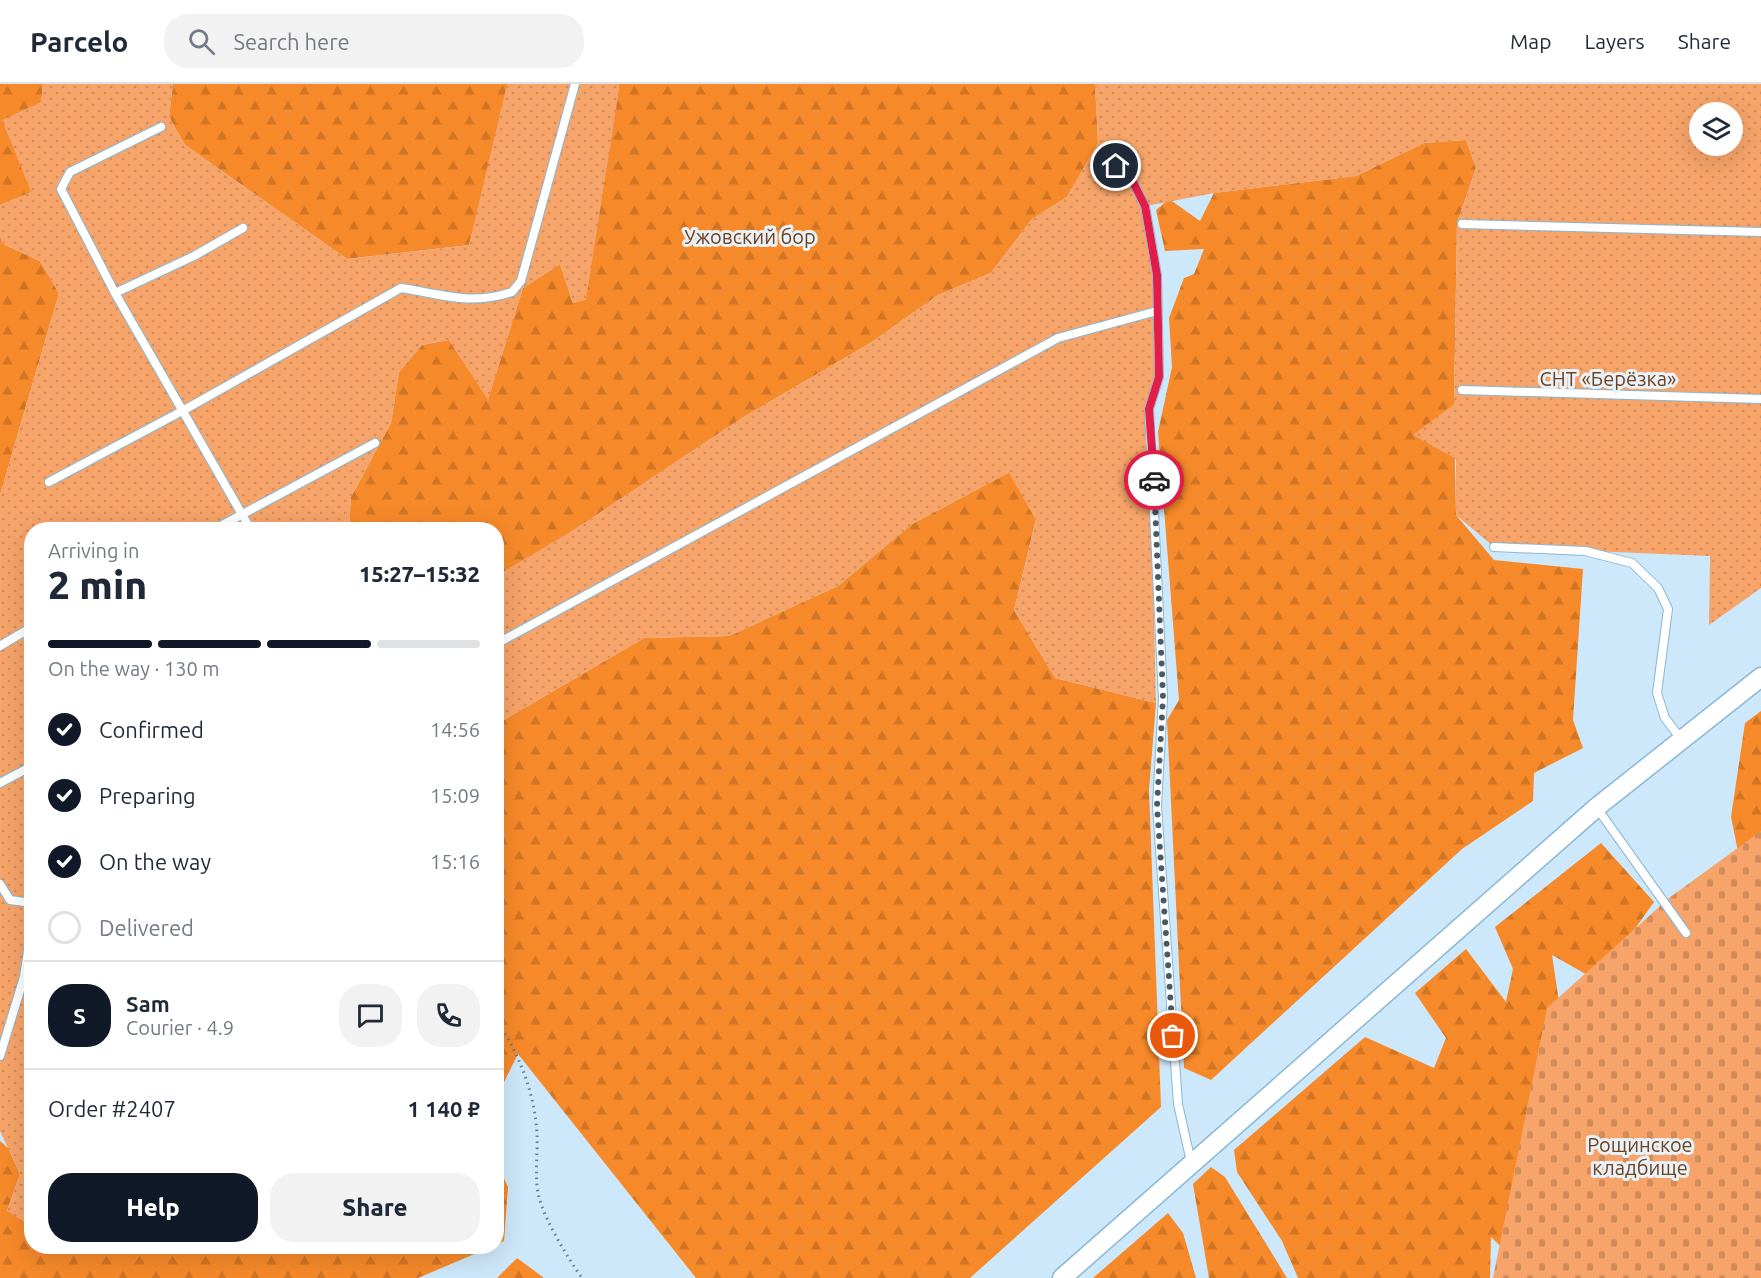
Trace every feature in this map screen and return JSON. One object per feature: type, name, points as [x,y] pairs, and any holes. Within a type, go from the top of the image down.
[{"type":"street","points":[[1062,1278],[1597,807],[1761,677]]},
{"type":"lane","points":[[50,482],[184,410],[400,288],[431,296],[476,298],[512,292],[521,281],[575,84]]},
{"type":"lane","points":[[161,127],[70,172],[61,189],[115,293],[246,522]]},
{"type":"lane","points":[[1103,158],[1129,174],[1145,206],[1157,275],[1159,377],[1149,409],[1163,698],[1157,806],[1178,1104],[1192,1163]]},
{"type":"lane","points":[[1462,224],[1761,232]]},
{"type":"lane","points":[[115,293],[194,256],[243,228]]},
{"type":"lane","points":[[504,640],[1058,338],[1157,311]]},
{"type":"lane","points":[[1462,390],[1761,399]]},
{"type":"lane","points":[[228,522],[375,443]]},
{"type":"lane","points":[[1494,547],[1585,551],[1632,563],[1658,588],[1668,609],[1657,693],[1665,718],[1681,740]]},
{"type":"lane","points":[[0,646],[24,632]]},
{"type":"lane","points":[[0,783],[24,770]]},
{"type":"lane","points":[[1597,807],[1686,933]]},
{"type":"lane","points":[[0,884],[9,900],[24,902]]},
{"type":"lane","points":[[0,1056],[24,977]]},
{"type":"path","points":[[504,1031],[518,1054],[530,1085],[537,1131],[539,1198],[569,1261],[582,1278]]},
{"type":"green space","points":[[0,84],[43,84],[32,192],[0,205]]},
{"type":"green space","points":[[43,84],[173,84],[169,117],[185,145],[347,259],[469,245],[507,84],[619,84],[586,300],[573,303],[560,264],[523,288],[488,400],[449,340],[422,345],[399,372],[391,423],[351,497],[349,522],[24,522],[24,1222],[7,1211],[20,1174],[0,1131],[0,495],[59,293],[40,261],[3,244],[0,236],[0,205],[31,192],[2,120],[41,102]]},
{"type":"green space","points":[[173,84],[512,84],[469,245],[347,259],[185,145],[169,117]]},
{"type":"green space","name":"Ужовский бор","points":[[619,84],[1095,84],[1098,143],[1067,197],[1032,219],[991,273],[938,295],[872,342],[742,418],[571,532],[504,572],[504,522],[349,522],[351,497],[391,423],[399,372],[422,345],[449,340],[488,399],[523,288],[560,264],[573,303]]},
{"type":"green space","name":"СНТ «Берёзка»","points":[[1095,84],[1761,84],[1761,588],[1709,625],[1710,556],[1494,547],[1456,515],[1456,459],[1413,435],[1454,404],[1457,223],[1476,169],[1466,140],[1424,143],[1356,176],[1214,193],[1146,206],[1157,275],[1159,377],[1149,409],[1156,703],[1055,678],[1014,610],[1036,520],[1009,473],[912,524],[838,586],[729,636],[644,638],[504,720],[504,571],[571,532],[742,418],[872,342],[938,295],[991,273],[1032,219],[1067,197],[1098,143]]},
{"type":"green space","points":[[1466,140],[1476,168],[1457,223],[1454,405],[1456,515],[1494,560],[1583,569],[1573,720],[1583,748],[1534,773],[1533,801],[1462,849],[1211,1080],[1184,1068],[1167,720],[1179,700],[1158,432],[1172,367],[1169,318],[1184,278],[1194,274],[1204,249],[1165,251],[1156,210],[1169,199],[1200,221],[1214,193],[1356,176],[1424,143]]},
{"type":"green space","points":[[0,236],[3,244],[40,261],[59,293],[0,495]]},
{"type":"green space","points":[[1010,472],[1036,519],[1014,610],[1055,678],[1156,703],[1149,790],[1161,1107],[970,1278],[696,1278],[518,1054],[504,1082],[504,720],[644,638],[729,636],[838,586],[912,524]]},
{"type":"green space","points":[[1761,711],[1761,887],[1743,876],[1731,817],[1745,723]]},
{"type":"green space","name":"Рощинское кладбище","points":[[1761,831],[1761,1278],[1493,1278],[1547,1008],[1669,898]]},
{"type":"green space","points":[[1601,843],[1654,902],[1598,981],[1552,955],[1562,1022],[1514,1259],[1491,1237],[1490,1278],[1298,1278],[1282,1241],[1237,1172],[1234,1150],[1365,1037],[1434,1068],[1446,1038],[1415,993],[1466,949],[1506,1002],[1513,969],[1495,927]]},
{"type":"green space","points":[[0,1141],[8,1148],[20,1174],[7,1211],[24,1217],[24,1254],[475,1254],[418,1278],[0,1278]]},
{"type":"green space","points":[[1211,1167],[1225,1177],[1287,1278],[1209,1278],[1193,1184]]},
{"type":"green space","points":[[504,1179],[508,1187],[504,1241]]},
{"type":"green space","points":[[1168,1213],[1183,1233],[1196,1278],[1093,1278]]},
{"type":"green space","points":[[517,1258],[544,1278],[497,1278]]},
{"type":"way so far","points":[[1154,480],[1163,698],[1157,806],[1173,1036]]},
{"type":"route","points":[[1116,166],[1129,174],[1145,206],[1157,275],[1159,377],[1149,409],[1154,480]]}]
